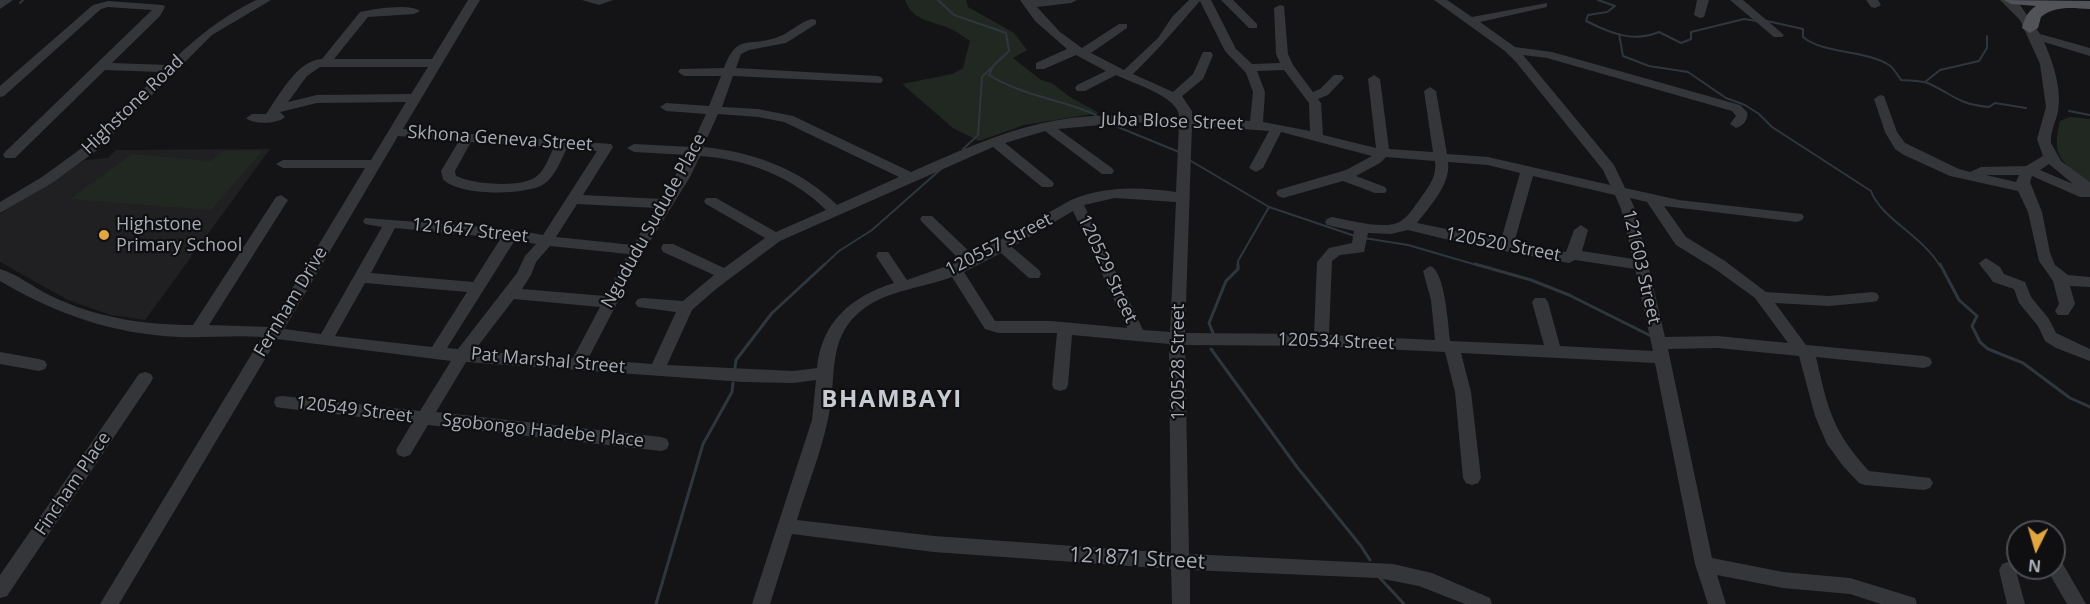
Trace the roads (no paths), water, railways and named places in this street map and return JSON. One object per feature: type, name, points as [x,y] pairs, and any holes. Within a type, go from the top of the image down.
[{"type":"main road","points":[[2014,1],[2090,5]]},
{"type":"main road","points":[[2032,32],[2031,17],[2035,13],[2052,6],[2068,4]]},
{"type":"street","points":[[0,6],[7,0]]},
{"type":"street","name":"Highstone Road","points":[[0,208],[46,180],[91,148],[208,33],[235,15],[265,0]]},
{"type":"street","name":"Fernham Drive","points":[[109,604],[474,0]]},
{"type":"street","points":[[588,0],[607,0]]},
{"type":"street","points":[[1027,3],[1071,0]]},
{"type":"street","points":[[1081,88],[1122,72],[1162,40],[1176,20],[1195,0]]},
{"type":"street","points":[[1205,0],[1231,51],[1249,68],[1259,92],[1257,125]]},
{"type":"street","points":[[1227,0],[1253,26]]},
{"type":"street","name":"121603 Street","points":[[1440,0],[1511,50],[1593,147],[1609,168],[1622,193],[1642,265],[1704,564],[1717,604]]},
{"type":"street","points":[[1700,15],[1703,0]]},
{"type":"street","points":[[1736,0],[1778,35]]},
{"type":"street","points":[[2014,1],[2032,32],[2049,74],[2052,104],[2044,142],[2052,157],[2066,172],[2090,188]]},
{"type":"street","points":[[0,93],[97,7],[133,2],[155,6],[159,9],[10,155]]},
{"type":"street","points":[[1027,3],[1041,23],[1079,52],[1174,97],[1184,106],[1187,120]]},
{"type":"street","points":[[1470,21],[1543,5]]},
{"type":"street","points":[[1280,8],[1282,54],[1287,66],[1312,97],[1317,114],[1317,138]]},
{"type":"street","points":[[326,62],[364,14],[414,11]]},
{"type":"street","name":"Ngududu Sudude Place","points":[[577,365],[637,250],[695,153],[738,50],[780,41],[812,22]]},
{"type":"street","points":[[1040,66],[1079,52],[1123,26]]},
{"type":"street","points":[[2032,32],[2090,52]]},
{"type":"street","points":[[1511,50],[1559,58],[1736,108],[1741,112],[1742,117],[1736,124]]},
{"type":"street","points":[[1174,97],[1199,76],[1207,55]]},
{"type":"street","points":[[273,113],[312,65],[326,62],[436,63]]},
{"type":"street","points":[[102,66],[171,69]]},
{"type":"street","points":[[1249,68],[1287,66]]},
{"type":"street","points":[[684,72],[729,72],[877,80]]},
{"type":"street","points":[[1312,97],[1324,92],[1338,78]]},
{"type":"street","points":[[1283,194],[1371,165],[1383,153],[1374,79]]},
{"type":"street","points":[[1407,225],[1442,177],[1441,156],[1430,91]]},
{"type":"street","points":[[252,118],[324,98],[415,98]]},
{"type":"street","points":[[1880,99],[1886,122],[1900,146],[1955,173],[2024,188]]},
{"type":"street","points":[[666,107],[758,113],[788,118],[910,177]]},
{"type":"street","points":[[273,113],[288,117]]},
{"type":"street","name":"Juba Blose Street","points":[[657,370],[686,307],[725,274],[775,238],[994,141],[1046,126],[1118,118],[1257,125],[1383,153],[1488,161],[1679,205],[1797,217]]},
{"type":"street","name":"120528 Street","points":[[1181,604],[1177,339],[1187,120]]},
{"type":"street","points":[[1046,126],[1107,171]]},
{"type":"street","points":[[1256,168],[1277,128]]},
{"type":"street","name":"Skhona Geneva Street","points":[[394,132],[606,147],[573,199]]},
{"type":"street","points":[[468,136],[452,162],[448,176],[454,182],[479,186],[511,188],[531,186],[545,174],[563,143]]},
{"type":"street","points":[[994,141],[1047,184]]},
{"type":"street","points":[[634,148],[721,154],[751,159],[810,189],[834,210]]},
{"type":"street","points":[[2052,157],[2029,170],[2024,178],[2024,188],[2036,216],[2045,254],[2052,271],[2060,278],[2070,281],[2090,282]]},
{"type":"street","points":[[283,164],[375,164]]},
{"type":"street","points":[[1506,247],[1524,188],[1527,170]]},
{"type":"street","points":[[1972,177],[1981,171],[2029,170],[2090,197]]},
{"type":"street","points":[[1341,175],[1380,190]]},
{"type":"street","name":"120557 Street","points":[[761,604],[820,420],[825,393],[823,373],[826,351],[835,330],[850,311],[878,294],[955,270],[1076,203],[1096,195],[1115,192],[1146,193],[1183,198]]},
{"type":"street","points":[[404,450],[426,418],[463,354],[524,275],[534,255],[547,241],[573,199],[666,204]]},
{"type":"street","points":[[1652,199],[1681,241],[1720,265],[1763,297],[1807,354],[1812,382],[1831,434],[1840,450],[1865,478],[1924,483]]},
{"type":"street","points":[[197,331],[281,200]]},
{"type":"street","points":[[711,201],[775,238]]},
{"type":"street","name":"120529 Street","points":[[1076,203],[1138,335]]},
{"type":"street","points":[[927,219],[971,262]]},
{"type":"street","name":"121647 Street","points":[[370,221],[511,234],[570,245],[637,250]]},
{"type":"street","name":"120520 Street","points":[[1332,222],[1360,237],[1407,225],[1564,258],[1574,255],[1581,230]]},
{"type":"street","name":"121647 Street","points":[[325,341],[391,223]]},
{"type":"street","points":[[436,352],[511,234]]},
{"type":"street","points":[[1321,340],[1322,271],[1326,256],[1360,237]]},
{"type":"street","points":[[1002,246],[1034,274]]},
{"type":"street","points":[[668,248],[725,274]]},
{"type":"street","points":[[1574,255],[1642,265]]},
{"type":"street","points":[[883,256],[903,285]]},
{"type":"street","points":[[1986,263],[1995,271],[1998,278],[2020,286],[2024,299],[2044,323],[2050,337],[2061,344],[2090,355]]},
{"type":"street","name":"120534 Street","points":[[955,270],[990,325],[1011,327],[1065,328],[1177,339],[1321,340],[1552,350],[1659,350],[1718,342],[1924,362]]},
{"type":"street","points":[[1430,271],[1448,347],[1463,392],[1472,478]]},
{"type":"street","name":"Pat Marshal Street","points":[[0,274],[51,304],[86,318],[142,329],[273,333],[325,341],[577,365],[774,378],[823,373]]},
{"type":"street","points":[[361,277],[476,287]]},
{"type":"street","points":[[2060,278],[2067,304],[2063,311]]},
{"type":"street","points":[[509,292],[609,302]]},
{"type":"street","points":[[1763,297],[1829,300],[1872,297]]},
{"type":"street","points":[[1540,302],[1552,350]]},
{"type":"street","points":[[643,303],[686,307]]},
{"type":"street","points":[[1060,384],[1065,328]]},
{"type":"street","points":[[0,358],[39,365]]},
{"type":"street","name":"Fincham Place","points":[[0,590],[145,378]]},
{"type":"street","name":"120549 Street","points":[[282,402],[426,418]]},
{"type":"street","name":"Sgobongo Hadebe Place","points":[[426,418],[661,444]]},
{"type":"street","name":"121871 Street","points":[[787,526],[851,535],[1047,554],[1378,570],[1414,574],[1454,588],[1483,604]]},
{"type":"street","points":[[1704,564],[1783,580],[1850,586],[1908,604]]},
{"type":"street","points":[[2010,580],[2016,604]]},
{"type":"street","points":[[2063,580],[2077,604]]},
{"type":"waterway","points":[[20,3],[23,0]]},
{"type":"waterway","points":[[938,0],[954,15],[1006,33],[1009,51],[993,66],[989,75],[1028,93],[1096,115]]},
{"type":"waterway","points":[[1598,0],[1615,6],[1607,12],[1588,15],[1586,21],[1619,34]]},
{"type":"waterway","points":[[1619,34],[1640,37],[1659,32],[1681,43],[1691,39],[1691,32],[1744,19],[1757,21]]},
{"type":"waterway","points":[[1767,21],[1803,29],[1803,37],[1822,46],[1880,60],[1891,66],[1901,80],[1927,83],[1963,102],[1989,107],[1995,103],[2026,108]]},
{"type":"waterway","points":[[1619,34],[1623,56],[1649,66],[1688,72],[1726,98],[1745,105],[1759,114],[1772,127],[1871,191],[1883,210],[1923,245],[1940,266]]},
{"type":"waterway","points":[[1925,82],[1940,70],[1979,61],[1987,48],[1987,36]]},
{"type":"waterway","points":[[963,149],[978,135],[982,77],[991,68]]},
{"type":"waterway","points":[[2069,111],[2090,115]]},
{"type":"waterway","points":[[1113,125],[1179,152]]},
{"type":"waterway","points":[[1191,161],[1269,207]]},
{"type":"waterway","points":[[823,266],[839,251],[872,230],[941,169]]},
{"type":"waterway","points":[[1213,333],[1209,323],[1226,281],[1238,269],[1238,261],[1269,207]]},
{"type":"waterway","points":[[1269,207],[1355,236]]},
{"type":"waterway","points":[[1364,238],[1408,245],[1480,266]]},
{"type":"waterway","points":[[735,368],[736,360],[772,313],[825,264]]},
{"type":"waterway","points":[[1475,264],[1531,280],[1569,295],[1651,336]]},
{"type":"waterway","points":[[1940,264],[1959,300],[1977,316],[1972,326],[1980,342],[1988,349],[2023,363],[2070,398],[2090,407]]},
{"type":"waterway","points":[[1211,349],[1297,467],[1370,560]]},
{"type":"waterway","points":[[656,604],[703,444],[732,392],[733,383]]},
{"type":"waterway","points":[[1379,577],[1404,604]]},
{"type":"place","name":"Highstone Primary School","points":[[104,235]]},
{"type":"district","name":"BHAMBAYI","points":[[892,400]]}]
